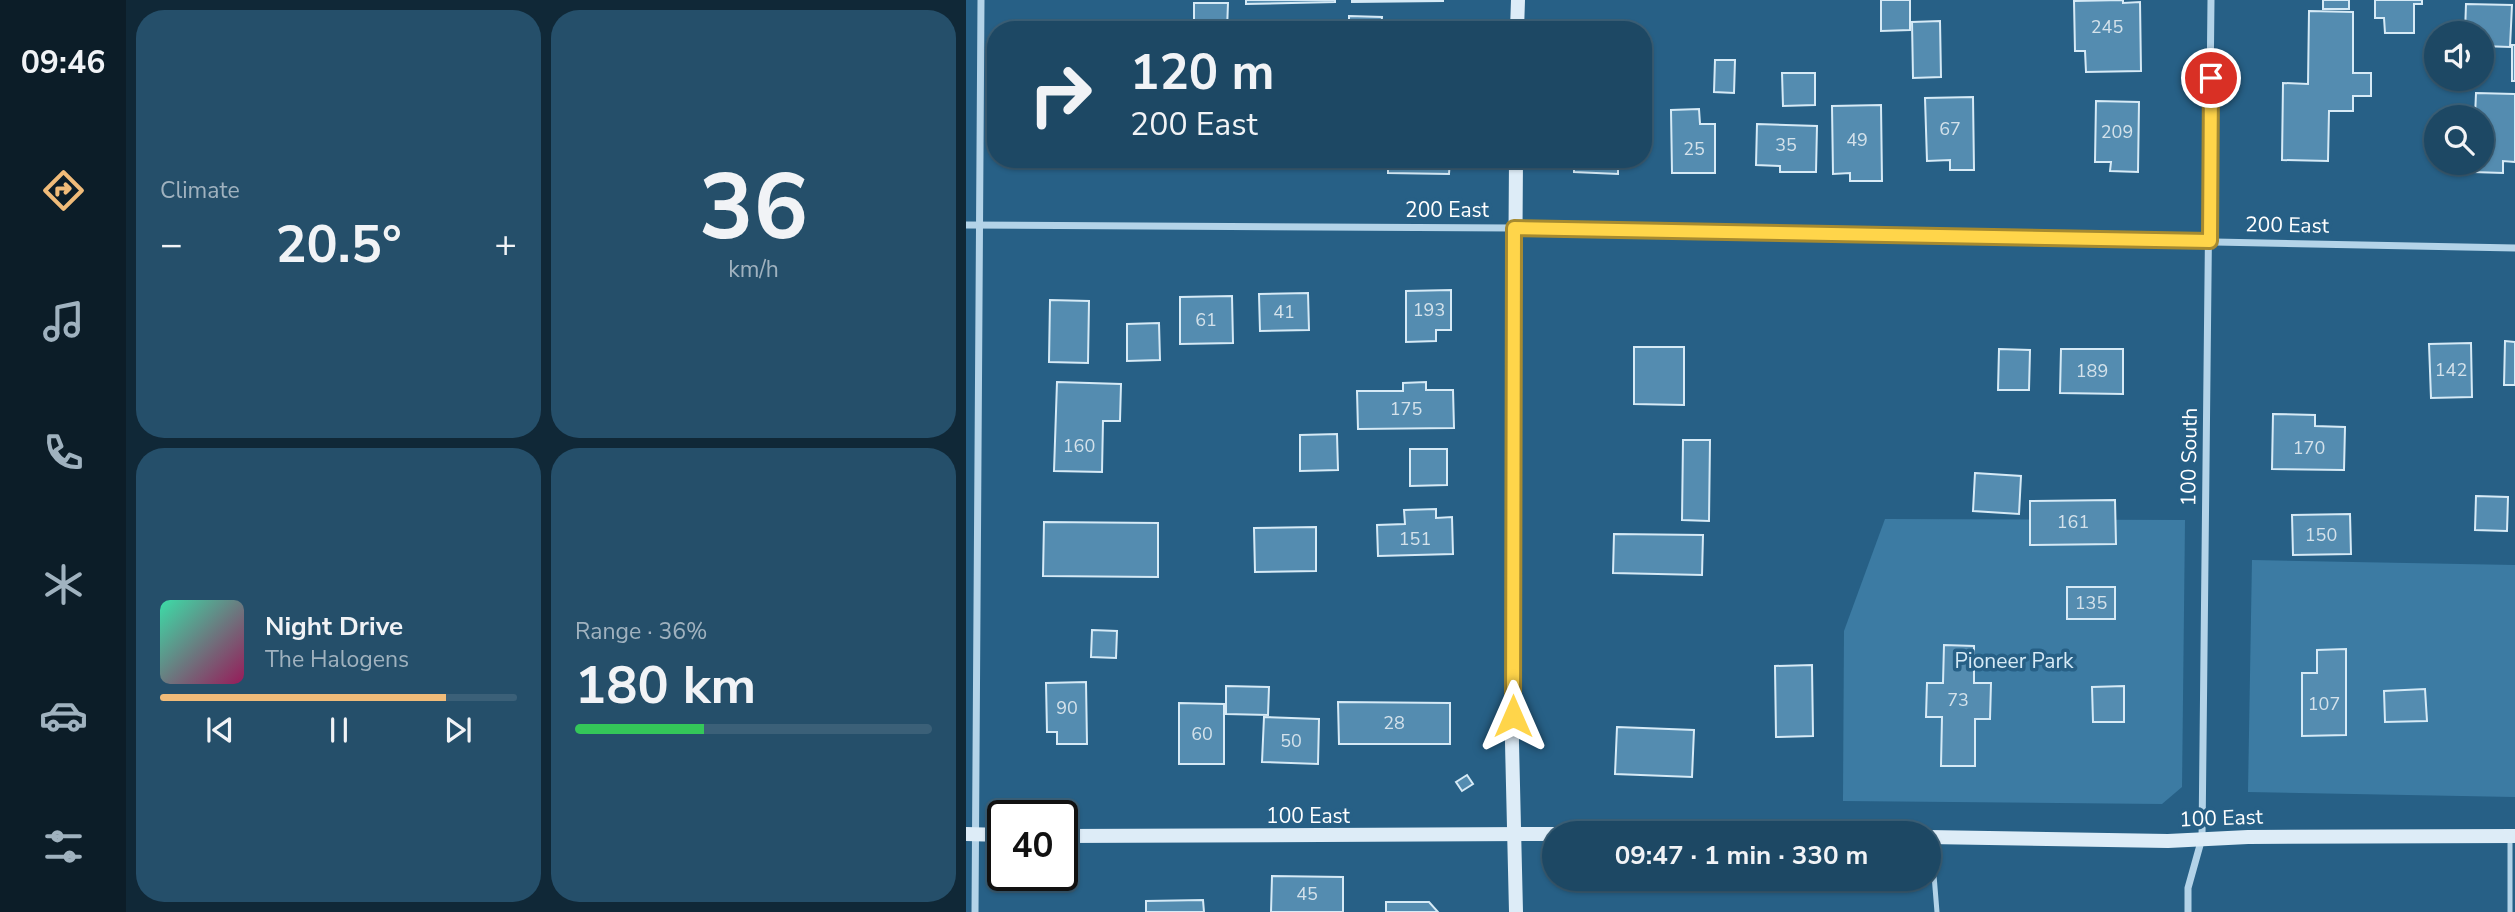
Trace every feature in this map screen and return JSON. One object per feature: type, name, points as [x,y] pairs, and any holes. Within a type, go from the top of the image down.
[{"type":"main road","points":[[1517,21],[1518,0]]},
{"type":"main road","points":[[1516,168],[1513,835],[1516,912]]},
{"type":"main road","name":"100 East","points":[[1078,836],[1542,835]]},
{"type":"main road","name":"100 East","points":[[1941,837],[2168,841],[2202,838],[2513,836]]},
{"type":"street","points":[[975,912],[970,834],[982,225],[981,0]]},
{"type":"street","name":"100 South","points":[[2188,912],[2188,888],[2202,838],[2211,0]]},
{"type":"street","name":"200 East","points":[[966,225],[1514,228],[2515,248]]},
{"type":"lane","points":[[2510,912],[2513,836]]},
{"type":"lane","points":[[1935,891],[1937,912]]},
{"type":"green space","name":"Pioneer Park","points":[[1885,519],[2185,520],[2182,787],[2162,804],[1843,801],[1844,631]]},
{"type":"green space","points":[[2252,560],[2515,565],[2515,797],[2248,792]]},
{"type":"building","points":[[1246,0],[1335,0],[1335,2],[1246,4]]},
{"type":"building","points":[[1443,0],[1443,1],[1352,2]]},
{"type":"building","points":[[1881,0],[1910,0],[1910,30],[1881,31]]},
{"type":"building","points":[[2123,0],[2123,3],[2140,2],[2141,71],[2086,72],[2085,51],[2075,51],[2074,1]]},
{"type":"building","points":[[2323,0],[2349,0],[2349,9],[2323,9]]},
{"type":"building","points":[[2375,0],[2422,0],[2422,4],[2414,4],[2414,33],[2385,33],[2384,18],[2375,18]]},
{"type":"building","points":[[1194,3],[1228,3],[1227,21],[1194,21]]},
{"type":"building","points":[[2466,4],[2512,5],[2510,47],[2494,46],[2494,21],[2465,21]]},
{"type":"building","points":[[2309,11],[2353,12],[2353,73],[2371,73],[2371,96],[2353,96],[2353,111],[2329,111],[2328,161],[2282,160],[2283,83],[2308,84]]},
{"type":"building","points":[[1349,16],[1382,17],[1382,21],[1349,21]]},
{"type":"building","points":[[1940,21],[1941,77],[1913,78],[1912,22]]},
{"type":"building","points":[[2512,45],[2515,45],[2515,81],[2512,81]]},
{"type":"building","points":[[1715,60],[1735,60],[1734,93],[1714,92]]},
{"type":"building","points":[[1782,73],[1815,73],[1815,105],[1783,106]]},
{"type":"building","points":[[2476,93],[2515,94],[2515,162],[2503,161],[2503,173],[2494,173],[2494,105],[2476,105]]},
{"type":"building","points":[[1973,97],[1974,170],[1950,170],[1950,160],[1927,161],[1925,98]]},
{"type":"building","points":[[2096,101],[2139,102],[2138,172],[2110,171],[2111,162],[2095,162]]},
{"type":"building","points":[[1881,105],[1882,181],[1850,181],[1850,173],[1833,174],[1832,106]]},
{"type":"building","points":[[1699,109],[1700,124],[1715,124],[1715,173],[1672,173],[1671,110]]},
{"type":"building","points":[[1757,124],[1817,126],[1816,172],[1780,172],[1780,166],[1756,165]]},
{"type":"building","points":[[1388,168],[1449,168],[1449,174],[1388,173]]},
{"type":"building","points":[[1574,168],[1618,168],[1618,174],[1574,172]]},
{"type":"building","points":[[1451,290],[1451,330],[1436,330],[1436,341],[1406,342],[1406,291]]},
{"type":"building","points":[[1308,293],[1309,330],[1260,331],[1259,294]]},
{"type":"building","points":[[1232,296],[1233,343],[1180,344],[1180,297]]},
{"type":"building","points":[[1050,300],[1089,301],[1088,363],[1049,362]]},
{"type":"building","points":[[1159,323],[1160,360],[1127,361],[1127,324]]},
{"type":"building","points":[[2505,341],[2515,342],[2515,385],[2504,385]]},
{"type":"building","points":[[2471,343],[2472,397],[2431,398],[2429,344]]},
{"type":"building","points":[[1634,347],[1684,347],[1684,405],[1634,404]]},
{"type":"building","points":[[1999,349],[2030,350],[2029,390],[1998,390]]},
{"type":"building","points":[[2061,349],[2123,349],[2123,394],[2060,393]]},
{"type":"building","points":[[1057,382],[1121,384],[1120,421],[1103,421],[1102,472],[1054,471]]},
{"type":"building","points":[[1426,382],[1426,390],[1453,390],[1454,428],[1358,429],[1357,391],[1403,391],[1403,383]]},
{"type":"building","points":[[2273,414],[2315,415],[2315,426],[2345,427],[2344,470],[2272,469]]},
{"type":"building","points":[[1337,434],[1338,470],[1300,471],[1300,435]]},
{"type":"building","points":[[1683,440],[1710,440],[1709,521],[1682,520]]},
{"type":"building","points":[[1410,449],[1447,449],[1447,485],[1410,486]]},
{"type":"building","points":[[1975,473],[2021,476],[2019,514],[1973,511]]},
{"type":"building","points":[[2476,496],[2508,497],[2507,531],[2475,530]]},
{"type":"building","points":[[2115,500],[2116,544],[2030,545],[2030,501]]},
{"type":"building","points":[[1436,509],[1436,518],[1452,517],[1453,554],[1378,556],[1377,525],[1405,524],[1404,510]]},
{"type":"building","points":[[2350,514],[2351,554],[2293,555],[2292,515]]},
{"type":"building","points":[[1044,522],[1158,523],[1158,577],[1043,576]]},
{"type":"building","points":[[1316,527],[1316,571],[1255,572],[1254,528]]},
{"type":"building","points":[[1614,534],[1703,535],[1702,575],[1613,573]]},
{"type":"building","points":[[2067,587],[2115,587],[2115,619],[2067,619]]},
{"type":"building","points":[[1092,630],[1117,631],[1116,658],[1091,657]]},
{"type":"building","points":[[1944,645],[1974,646],[1974,683],[1991,683],[1990,719],[1975,719],[1975,766],[1941,766],[1942,717],[1926,717],[1927,683],[1943,683]]},
{"type":"building","points":[[2346,649],[2346,735],[2302,736],[2302,673],[2317,673],[2317,650]]},
{"type":"building","points":[[1812,665],[1813,736],[1776,737],[1775,666]]},
{"type":"building","points":[[1086,682],[1087,744],[1057,744],[1057,732],[1047,732],[1046,683]]},
{"type":"building","points":[[1226,686],[1269,687],[1268,715],[1226,714]]},
{"type":"building","points":[[2124,686],[2124,722],[2093,722],[2092,687]]},
{"type":"building","points":[[2425,689],[2427,721],[2385,722],[2384,691]]},
{"type":"building","points":[[1338,702],[1450,703],[1450,744],[1339,744]]},
{"type":"building","points":[[1179,703],[1224,704],[1224,764],[1179,764]]},
{"type":"building","points":[[1264,717],[1319,719],[1318,764],[1262,762]]},
{"type":"building","points":[[1617,727],[1694,730],[1692,777],[1615,774]]},
{"type":"building","points":[[1467,775],[1473,784],[1462,791],[1456,782]]},
{"type":"building","points":[[1272,876],[1343,877],[1343,912],[1271,912]]},
{"type":"building","points":[[1203,900],[1204,912],[1146,912],[1146,901]]},
{"type":"building","points":[[1386,902],[1429,902],[1438,912],[1386,912]]},
{"type":"route","points":[[1513,716],[1514,228],[2210,241],[2211,78]]}]
